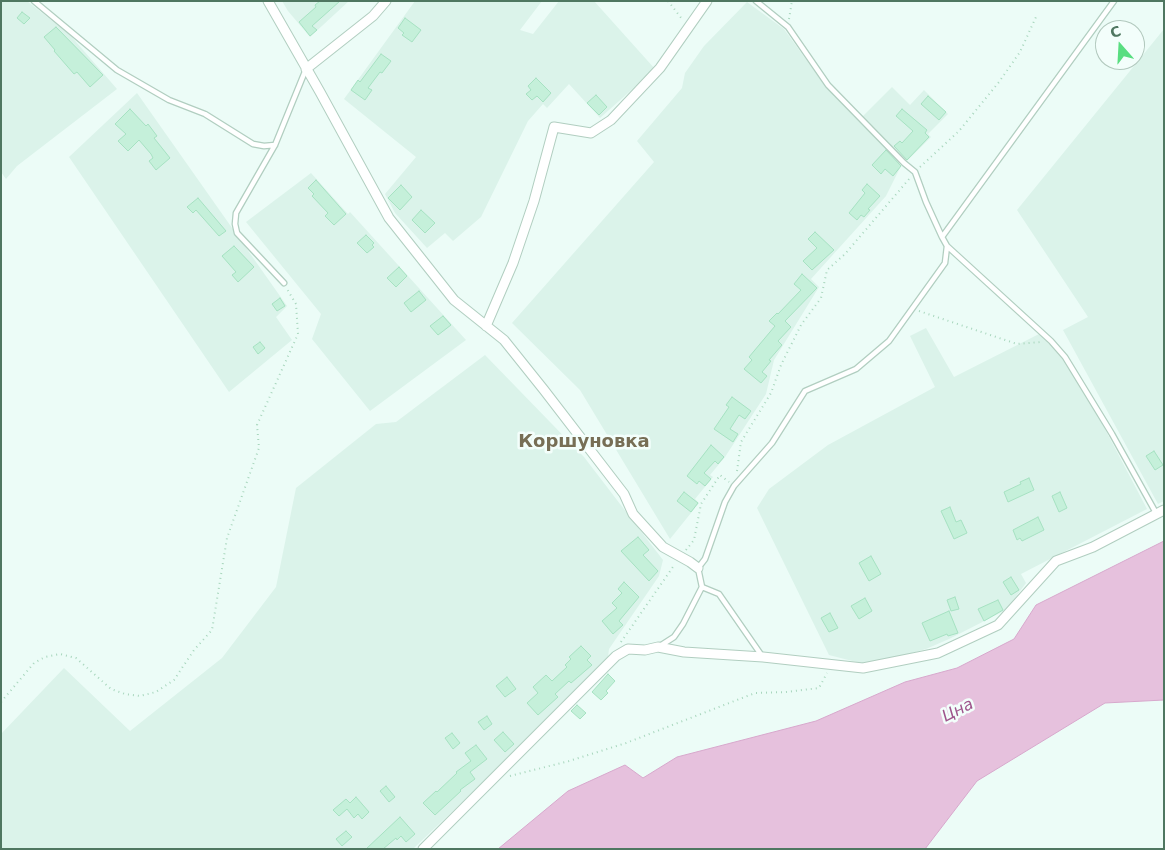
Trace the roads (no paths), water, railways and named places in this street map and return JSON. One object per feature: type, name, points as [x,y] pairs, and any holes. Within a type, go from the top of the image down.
[{"type":"street","points":[[268,1],[388,218],[454,300],[504,340],[624,494],[633,514],[662,547],[698,568]]},
{"type":"street","points":[[306,69],[373,16],[386,1]]},
{"type":"street","points":[[486,326],[513,264],[534,201],[554,126],[591,133],[610,120],[660,68],[707,1]]},
{"type":"street","points":[[423,849],[616,656],[628,649],[645,650],[658,647],[684,652],[763,657],[863,668],[938,653],[998,625],[1056,561],[1093,547],[1160,512]]},
{"type":"lane","points":[[34,1],[117,70],[169,100],[205,114],[253,144],[275,145]]},
{"type":"lane","points":[[756,1],[788,27],[828,85],[915,172],[926,202],[947,246],[1051,341],[1065,357],[1160,512]]},
{"type":"lane","points":[[942,237],[1114,1]]},
{"type":"lane","points":[[284,283],[237,233],[235,224],[236,213],[275,145],[306,69]]},
{"type":"lane","points":[[658,647],[674,637],[683,624],[702,587],[698,568],[705,559],[725,502],[734,486],[772,443],[805,391],[856,369],[889,341],[945,262],[947,246]]},
{"type":"lane","points":[[702,587],[719,594],[763,657]]},
{"type":"water","name":"Цна","points":[[1164,541],[1164,700],[1105,703],[977,781],[925,849],[498,849],[568,791],[625,765],[643,778],[677,757],[816,721],[905,682],[957,668],[1014,639],[1036,605]]},
{"type":"district","name":"Коршуновка","points":[[584,442]]}]
